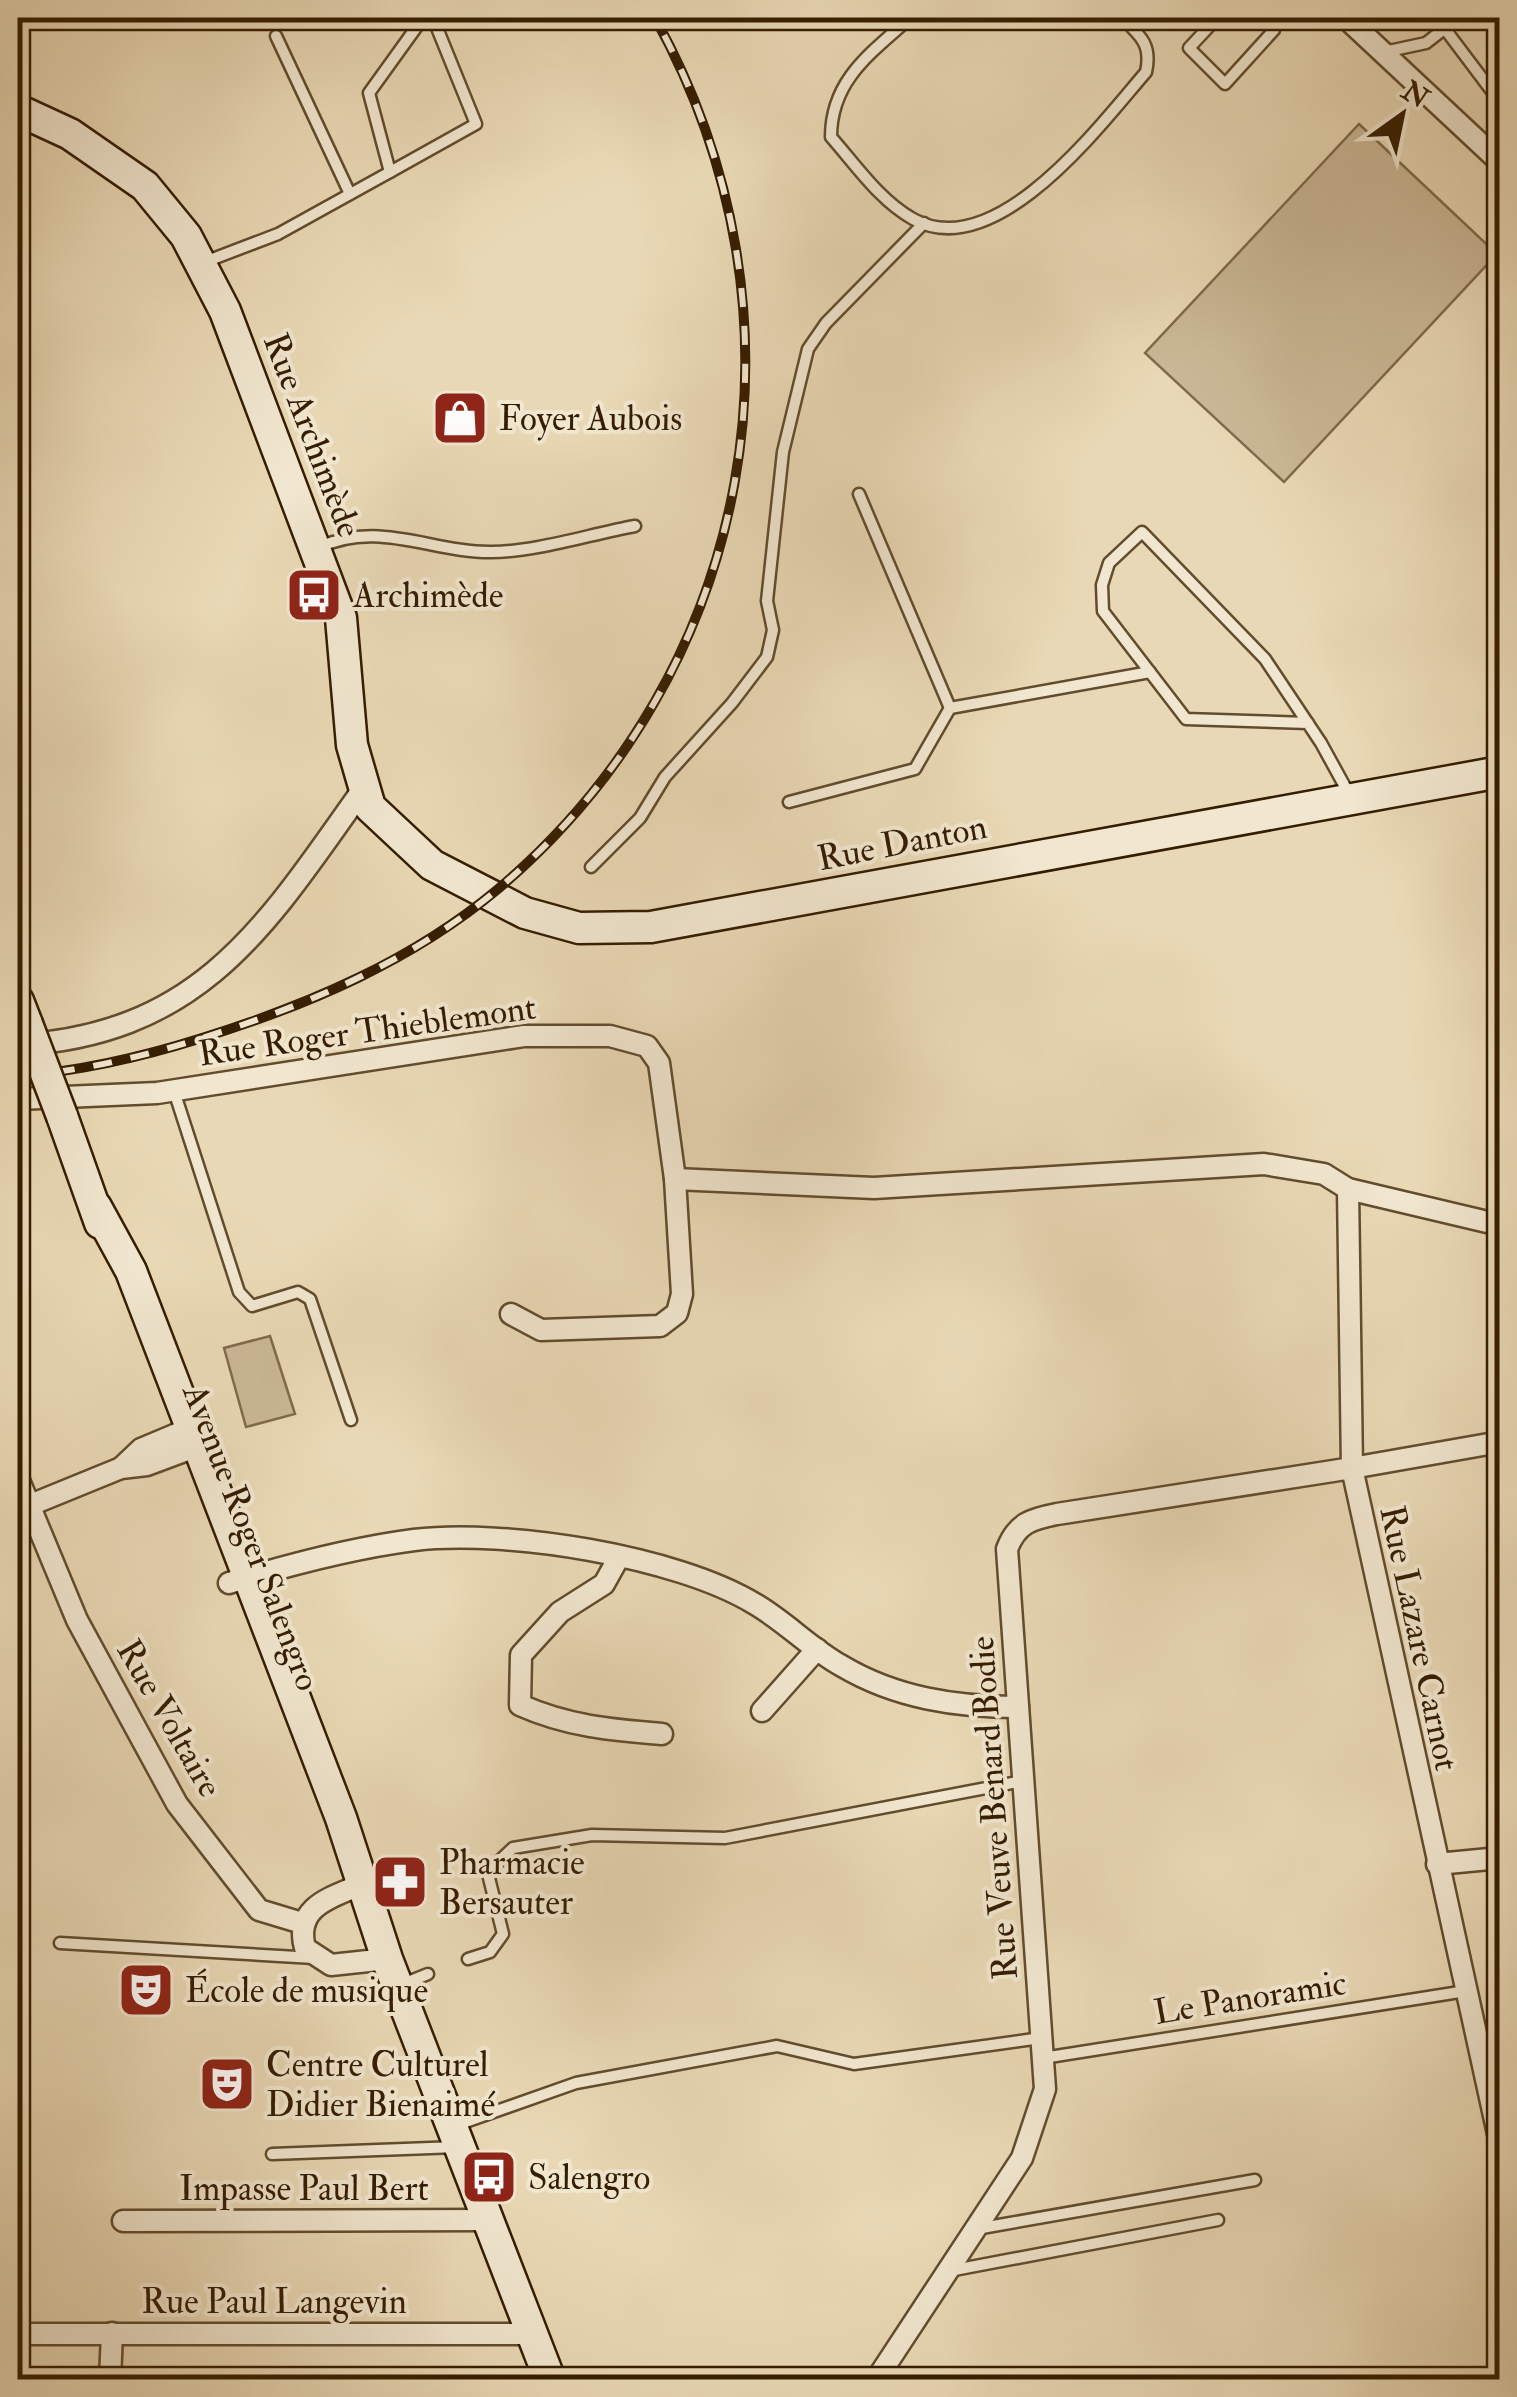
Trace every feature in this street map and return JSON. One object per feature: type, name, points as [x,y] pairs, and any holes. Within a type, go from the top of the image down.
[{"type":"street","points":[[1346,18],[1500,162]]},
{"type":"street","name":"Rue Archimède","points":[[18,110],[70,134],[144,186],[186,236],[225,312],[318,549],[340,618],[352,746],[364,790]]},
{"type":"street","name":"Rue Danton","points":[[364,790],[370,806],[405,844],[454,880],[553,922],[614,930],[722,915],[1500,772]]},
{"type":"street","points":[[21,1023],[90,1036],[162,1010],[224,964],[280,907],[364,790]]},
{"type":"street","name":"Avenue Roger Salengro","points":[[21,1023],[96,1206],[114,1278],[341,1818],[360,1886],[392,1973],[550,2380]]},
{"type":"street","name":"Rue Roger Thieblemont","points":[[18,1098],[174,1090],[524,1036],[610,1036],[647,1046],[659,1063],[675,1179],[682,1294],[676,1313],[660,1326],[542,1330],[511,1314]]},
{"type":"street","points":[[675,1179],[874,1188],[1264,1164],[1324,1174],[1348,1190],[1500,1226]]},
{"type":"street","points":[[1348,1190],[1352,1468]]},
{"type":"street","points":[[24,1507],[120,1468],[141,1448],[185,1441]]},
{"type":"street","name":"Rue Lazare Carnot","points":[[1500,1442],[1352,1468],[1437,1864],[1459,1992],[1500,2143]]},
{"type":"street","name":"Rue Veuve Benard Bodie","points":[[876,2380],[976,2229],[1028,2142],[1045,2089],[1048,2051],[1008,1549],[1014,1531],[1030,1519],[1352,1468]]},
{"type":"street","name":"Rue Voltaire","points":[[18,1478],[24,1507],[77,1620],[177,1804],[260,1910],[302,1923]]},
{"type":"street","points":[[238,1580],[416,1540],[532,1543],[618,1557],[704,1579],[755,1604],[817,1648],[889,1689],[924,1700],[1018,1706]]},
{"type":"street","points":[[618,1557],[604,1584],[560,1612],[529,1644],[522,1655],[520,1705],[555,1720],[592,1728],[662,1734]]},
{"type":"street","points":[[762,1711],[817,1648]]},
{"type":"street","points":[[1437,1864],[1500,1858]]},
{"type":"street","points":[[360,1886],[322,1901],[302,1923],[305,1948],[331,1965],[392,1973]]},
{"type":"street","name":"Impasse Paul Bert","points":[[123,2221],[486,2220]]},
{"type":"street","points":[[110,2380],[112,2333]]},
{"type":"street","name":"Rue Paul Langevin","points":[[18,2334],[530,2334]]},
{"type":"lane","points":[[390,172],[370,92],[423,18]]},
{"type":"lane","points":[[200,264],[278,234],[476,124],[433,18]]},
{"type":"lane","points":[[910,18],[846,76],[831,110],[831,137],[880,192],[935,228],[962,225],[999,212],[1061,172],[1146,72],[1150,52],[1143,38],[1122,18]]},
{"type":"lane","points":[[1217,18],[1189,48],[1225,84],[1274,30],[1261,18]]},
{"type":"lane","points":[[1383,52],[1426,43],[1458,18]]},
{"type":"lane","points":[[1444,28],[1500,102]]},
{"type":"lane","points":[[276,36],[350,194]]},
{"type":"lane","points":[[591,867],[640,818],[664,777],[732,704],[767,657],[772,630],[767,601],[783,452],[808,349],[826,322],[924,224]]},
{"type":"lane","points":[[858,494],[950,708]]},
{"type":"lane","points":[[318,549],[330,542],[389,535],[492,552],[635,526]]},
{"type":"lane","points":[[1308,723],[1186,719],[1103,612],[1102,585],[1109,563],[1142,532],[1264,659],[1308,723],[1351,798]]},
{"type":"lane","points":[[950,708],[1150,672]]},
{"type":"lane","points":[[789,802],[915,770],[950,708]]},
{"type":"lane","points":[[174,1090],[244,1301],[252,1306],[298,1292],[310,1299],[351,1420]]},
{"type":"lane","points":[[468,1959],[490,1952],[503,1934],[489,1878],[502,1855],[513,1848],[592,1835],[726,1838],[1024,1781]]},
{"type":"lane","points":[[60,1943],[315,1958]]},
{"type":"lane","points":[[392,1973],[428,1974]]},
{"type":"lane","name":"Le Panoramic","points":[[272,2154],[454,2137],[576,2083],[777,2046],[854,2064],[1048,2051],[1459,1992]]},
{"type":"lane","points":[[976,2229],[1255,2180]]},
{"type":"lane","points":[[948,2271],[1218,2220]]},
{"type":"shaded area","points":[[1359,124],[1497,254],[1284,482],[1145,353]]},
{"type":"shaded area","points":[[270,1336],[295,1414],[246,1427],[224,1348]]},
{"type":"railway","points":[[18,1076],[134,1057],[242,1025],[358,978],[430,938],[498,889],[586,801],[655,702],[704,595],[735,482],[745,365],[736,247],[706,131],[655,18]]},
{"type":"place","name":"Foyer Aubois","points":[[460,418]]},
{"type":"place","name":"Archimède","points":[[314,595]]},
{"type":"place","name":"Pharmacie Bersauter","points":[[400,1882]]},
{"type":"place","name":"École de musique","points":[[146,1990]]},
{"type":"place","name":"Centre Culturel Didier Bienaimé","points":[[227,2084]]},
{"type":"place","name":"Salengro","points":[[489,2177]]}]
